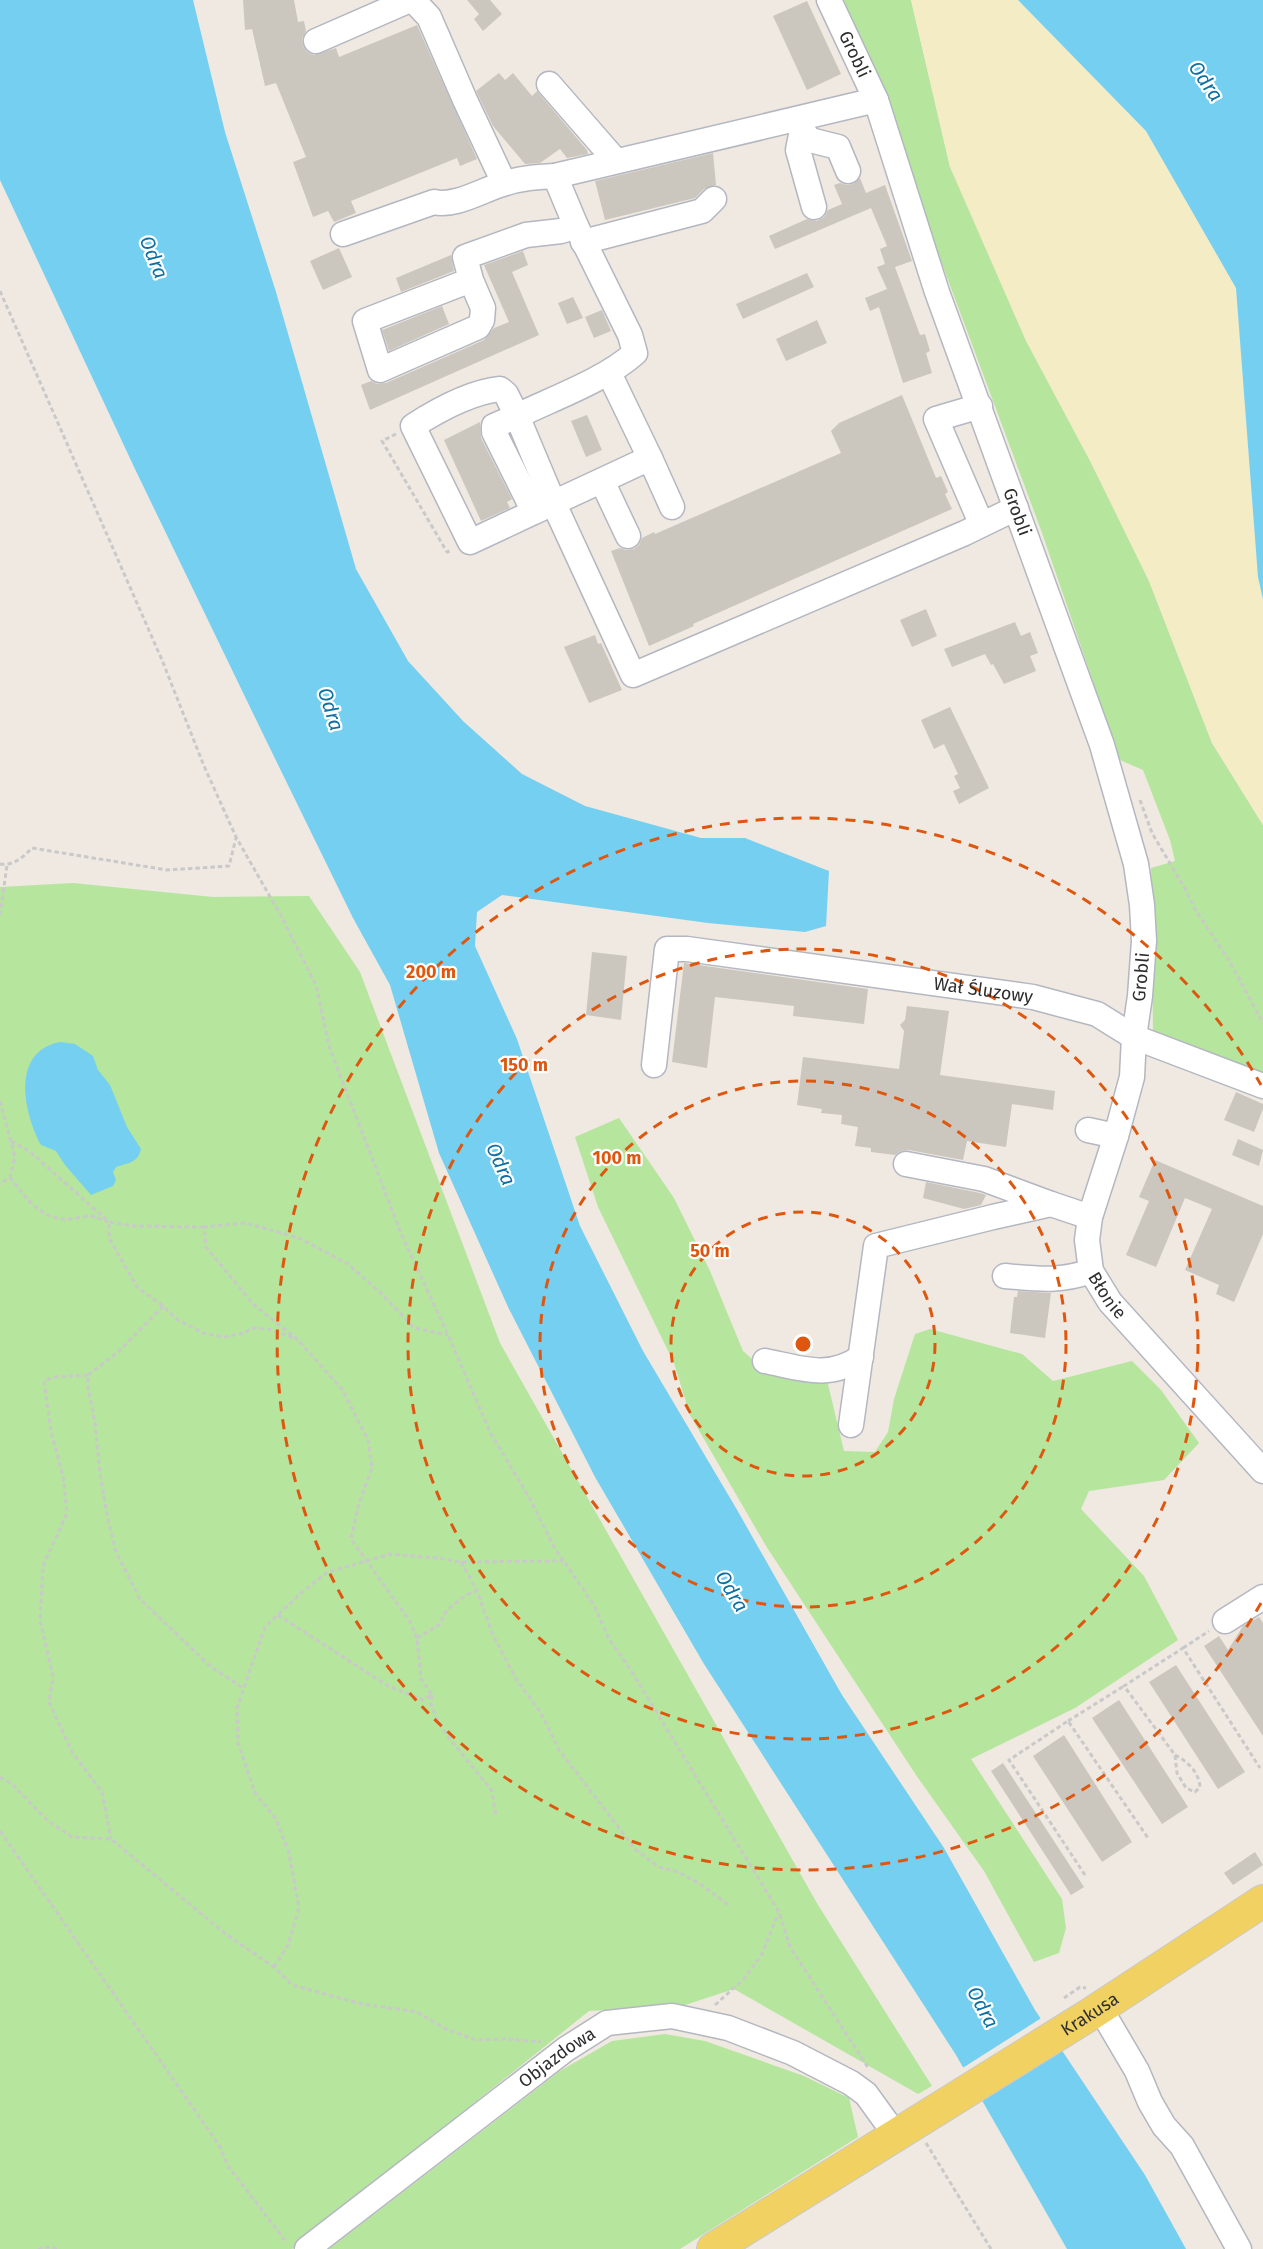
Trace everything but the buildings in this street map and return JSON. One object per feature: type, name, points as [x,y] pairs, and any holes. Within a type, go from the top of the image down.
[{"type":"main road","name":"Krakusa","points":[[713,2249],[913,2124],[1083,2002],[1263,1901]]},
{"type":"street","points":[[316,41],[412,0],[429,17],[504,183]]},
{"type":"street","name":"Grobli","points":[[829,0],[876,100],[938,292],[1102,745],[1136,864],[1142,905],[1144,940],[1134,1037]]},
{"type":"street","points":[[549,84],[616,161]]},
{"type":"street","points":[[342,234],[434,202],[445,205],[504,183],[528,177],[555,176],[616,161],[800,125],[876,100]]},
{"type":"street","points":[[800,125],[810,140],[838,147],[848,171]]},
{"type":"street","points":[[800,125],[798,150],[814,207]]},
{"type":"street","points":[[517,416],[609,372],[635,353],[630,335],[579,234],[555,176]]},
{"type":"street","points":[[471,280],[364,321],[380,370],[478,327],[482,320],[483,308],[471,280],[465,257],[526,235],[561,231],[579,234],[702,211],[714,200]]},
{"type":"street","points":[[609,372],[672,507]]},
{"type":"street","points":[[650,458],[602,481],[544,508],[470,542],[413,426],[434,413],[487,390],[500,389],[506,394],[517,416],[544,508],[633,675],[1016,508]]},
{"type":"street","points":[[980,406],[936,419],[981,523]]},
{"type":"street","points":[[602,481],[628,536]]},
{"type":"street","name":"Wał Śluzowy","points":[[654,1065],[667,949],[687,949],[1033,997],[1096,1014],[1134,1037],[1263,1086]]},
{"type":"street","name":"Błonie","points":[[1134,1037],[1132,1077],[1090,1217],[1087,1240],[1091,1271],[1110,1302],[1263,1471]]},
{"type":"street","points":[[1088,1130],[1116,1136]]},
{"type":"street","points":[[906,1164],[984,1179],[1090,1217]]},
{"type":"street","points":[[851,1425],[876,1246],[1051,1204]]},
{"type":"street","points":[[1005,1276],[1049,1280],[1074,1277],[1091,1271]]},
{"type":"street","points":[[765,1361],[812,1370],[838,1370],[861,1357]]},
{"type":"street","points":[[1225,1621],[1263,1597]]},
{"type":"street","points":[[1083,2002],[1137,2071],[1150,2102],[1164,2126],[1182,2146],[1239,2249]]},
{"type":"street","name":"Objazdowa","points":[[308,2249],[572,2044],[608,2023],[672,2016],[728,2028],[793,2053],[851,2083],[871,2100],[913,2124]]},
{"type":"path","points":[[0,291],[158,650],[204,766],[236,837],[281,916],[316,985],[328,1046],[400,1231],[490,1432],[530,1499],[554,1547],[594,1605],[609,1639],[630,1669],[779,1912],[790,1947],[869,2070]]},
{"type":"path","points":[[413,426],[382,441],[447,552],[470,542]]},
{"type":"path","points":[[1139,798],[1144,806],[1152,833],[1195,909],[1230,962],[1263,1023]]},
{"type":"path","points":[[0,864],[7,865],[22,858],[32,848],[167,870],[228,866],[236,837]]},
{"type":"path","points":[[0,915],[7,865]]},
{"type":"path","points":[[0,1101],[15,1157],[10,1177],[0,1184]]},
{"type":"path","points":[[11,1141],[29,1151],[109,1222],[109,1238],[137,1287],[178,1320],[203,1333],[224,1336],[244,1333],[252,1328],[268,1329],[298,1340]]},
{"type":"path","points":[[10,1177],[28,1201],[39,1211],[60,1219],[72,1220],[90,1216],[134,1226],[204,1227],[246,1223],[299,1238],[348,1264],[382,1294],[414,1328],[448,1335]]},
{"type":"path","points":[[204,1227],[206,1247],[254,1304],[298,1340],[342,1389],[368,1440],[372,1468],[359,1503],[351,1539],[409,1620],[417,1638],[421,1679],[432,1695],[431,1704],[436,1717],[449,1738],[492,1791],[496,1817]]},
{"type":"path","points":[[111,1839],[102,1792],[72,1752],[49,1702],[52,1677],[40,1620],[43,1566],[67,1513],[63,1476],[51,1431],[44,1381],[52,1376],[88,1375],[118,1352],[163,1306]]},
{"type":"path","points":[[88,1375],[100,1473],[116,1552],[140,1599],[210,1666],[243,1688]]},
{"type":"path","points":[[274,1967],[288,1945],[299,1908],[286,1845],[276,1819],[255,1792],[238,1743],[237,1708],[265,1628],[302,1592],[328,1572],[390,1554],[460,1562],[564,1561]]},
{"type":"path","points":[[460,1562],[477,1591],[492,1633],[516,1679],[541,1713],[559,1749],[636,1851],[659,1868],[678,1872],[700,1884],[730,1906]]},
{"type":"path","points":[[417,1638],[439,1625],[447,1611],[466,1595],[477,1591]]},
{"type":"path","points":[[278,1615],[388,1686],[423,1700],[432,1695]]},
{"type":"path","points":[[1085,1875],[1009,1760],[1225,1621]]},
{"type":"path","points":[[1183,1648],[1260,1767]]},
{"type":"path","points":[[1124,1686],[1175,1755],[1186,1761],[1200,1779],[1200,1787],[1195,1792],[1186,1788],[1177,1773],[1175,1755]]},
{"type":"path","points":[[1068,1721],[1148,1838]]},
{"type":"path","points":[[0,1777],[13,1785],[48,1821],[72,1837],[111,1839],[226,1935],[274,1967],[292,1985],[352,2001],[417,2012],[446,2028],[476,2040],[505,2039],[572,2044]]},
{"type":"path","points":[[0,1831],[219,2145],[228,2166],[292,2249]]},
{"type":"path","points":[[696,2021],[744,1979],[762,1954],[779,1912]]},
{"type":"path","points":[[913,2124],[991,2249]]},
{"type":"path","points":[[38,2249],[49,2247],[59,2249]]},
{"type":"green space","points":[[844,0],[911,0],[950,167],[1149,581],[1212,743],[1263,825],[1263,1076],[1153,1032],[1151,868],[1175,861],[1170,840],[1143,770],[1120,760],[1041,530]]},
{"type":"green space","points":[[73,883],[213,897],[309,896],[360,972],[500,1343],[818,1905],[932,2086],[918,2094],[734,1989],[682,2006],[589,2011],[292,2249],[0,2249],[0,887]]},
{"type":"green space","points":[[619,1118],[674,1198],[710,1271],[743,1351],[767,1372],[827,1380],[844,1451],[875,1452],[888,1432],[894,1399],[915,1334],[930,1329],[1022,1354],[1053,1381],[1132,1361],[1161,1390],[1199,1443],[1164,1480],[1089,1491],[1081,1509],[1144,1576],[1178,1640],[1075,1708],[971,1759],[1062,1899],[1066,1928],[1059,1953],[1034,1962],[984,1871],[916,1775],[766,1546],[690,1415],[674,1363],[598,1207],[575,1137]]},
{"type":"green space","points":[[665,2034],[705,2041],[804,2076],[849,2098],[858,2137],[680,2249],[329,2249],[560,2071],[612,2041]]},
{"type":"sand","points":[[911,0],[1018,0],[1146,131],[1236,288],[1258,577],[1263,599],[1263,825],[1212,743],[1149,581],[1090,461],[1026,341],[950,167]]},
{"type":"water","name":"Odra","points":[[0,0],[193,0],[225,132],[276,292],[356,569],[408,661],[463,721],[522,774],[585,806],[701,838],[745,838],[829,871],[826,926],[805,932],[708,923],[502,895],[477,912],[475,946],[517,1039],[580,1226],[643,1351],[736,1508],[842,1695],[944,1848],[1035,2010],[1145,2175],[1186,2249],[1067,2249],[956,2055],[704,1664],[595,1477],[508,1307],[439,1153],[390,985],[353,918],[264,736],[135,469],[0,180]]},
{"type":"water","name":"Odra","points":[[1018,0],[1263,0],[1263,599],[1258,577],[1236,288],[1146,131]]},
{"type":"water","points":[[60,1042],[75,1044],[93,1056],[98,1070],[110,1085],[127,1127],[141,1149],[135,1160],[116,1167],[113,1172],[116,1180],[113,1186],[91,1195],[56,1151],[41,1145],[26,1101],[25,1085],[34,1058],[44,1048]]},
{"type":"pier","points":[[1043,2017],[1064,2048],[979,2102],[961,2069]]}]
